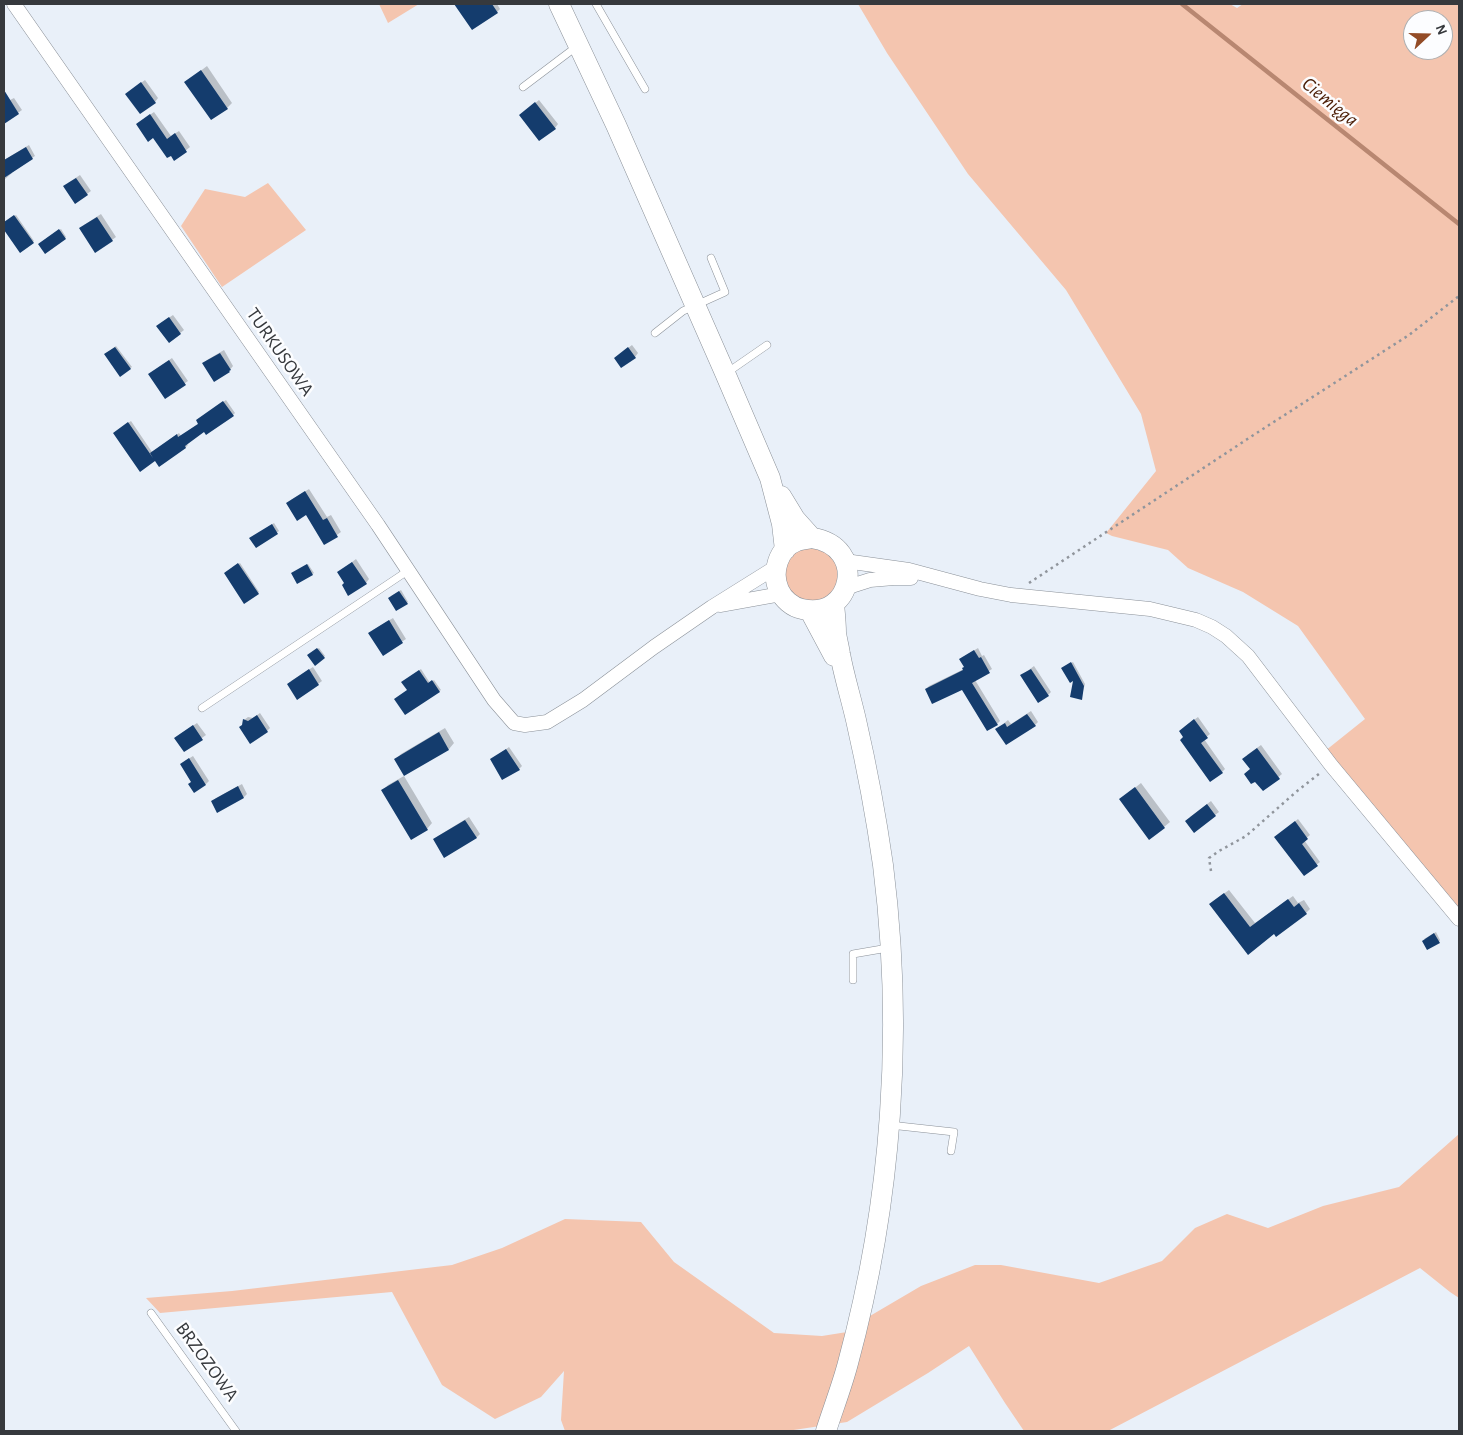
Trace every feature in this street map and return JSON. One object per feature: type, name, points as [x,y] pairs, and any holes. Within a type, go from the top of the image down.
[{"type":"main road","points":[[559,4],[616,124],[770,478],[795,519],[812,538]]},
{"type":"main road","points":[[770,478],[782,524],[780,558],[776,581],[781,594],[788,603],[798,609],[810,611],[821,610],[839,596]]},
{"type":"main road","points":[[780,558],[797,541],[812,538],[832,544],[840,552],[848,570],[848,579],[839,596],[836,633],[875,815],[883,866],[891,948],[893,1055],[882,1198],[871,1261],[848,1364],[826,1431]]},
{"type":"main road","points":[[810,611],[844,676]]},
{"type":"street","name":"TURKUSOWA","points":[[14,4],[378,525],[494,700],[514,723],[524,725],[538,724],[547,722],[562,714],[712,607]]},
{"type":"street","points":[[712,607],[780,558]]},
{"type":"street","points":[[845,561],[909,570],[980,589],[1011,594],[1150,610],[1196,620],[1212,627],[1226,636],[1248,656],[1331,765],[1459,918]]},
{"type":"street","points":[[839,596],[870,580],[894,578],[940,579]]},
{"type":"street","points":[[712,607],[781,594]]},
{"type":"lane","points":[[596,4],[645,89]]},
{"type":"lane","points":[[522,87],[579,45]]},
{"type":"lane","points":[[655,333],[684,312],[726,292],[711,258]]},
{"type":"lane","points":[[725,373],[767,345]]},
{"type":"lane","points":[[202,708],[409,570]]},
{"type":"lane","points":[[853,980],[853,954],[891,948]]},
{"type":"lane","points":[[889,1125],[954,1132],[951,1151]]},
{"type":"lane","name":"BRZOZOWA","points":[[151,1313],[236,1431]]},
{"type":"path","points":[[1011,594],[1409,335],[1459,296]]},
{"type":"path","points":[[1211,871],[1209,858],[1219,850],[1246,836],[1296,792],[1331,765]]},
{"type":"shaded area","points":[[379,4],[419,4],[388,23]]},
{"type":"shaded area","points":[[858,4],[1230,4],[1237,8],[1243,4],[1459,4],[1459,919],[1325,751],[1365,719],[1298,626],[1243,592],[1188,568],[1168,550],[1106,533],[1156,471],[1141,414],[1066,290],[968,174],[887,53]]},
{"type":"shaded area","points":[[268,183],[306,230],[222,287],[181,226],[205,189],[245,197]]},
{"type":"shaded area","points":[[812,547],[830,553],[839,570],[837,588],[824,600],[798,600],[786,587],[786,564],[788,559],[796,552]]},
{"type":"shaded area","points":[[1459,1134],[1459,1298],[1420,1268],[1108,1431],[1024,1431],[969,1346],[847,1422],[787,1431],[565,1431],[561,1420],[564,1371],[541,1397],[495,1419],[442,1385],[392,1292],[160,1313],[146,1298],[232,1291],[452,1265],[502,1248],[565,1219],[641,1222],[674,1262],[774,1333],[822,1336],[847,1332],[858,1323],[921,1286],[975,1265],[1001,1265],[1099,1283],[1162,1261],[1195,1228],[1227,1214],[1268,1228],[1323,1206],[1399,1187]]},
{"type":"building","points":[[454,4],[492,4],[498,13],[472,30]]},
{"type":"building","points":[[201,70],[228,109],[211,120],[184,82]]},
{"type":"building","points":[[141,82],[156,103],[140,114],[125,94]]},
{"type":"building","points":[[4,90],[19,114],[4,124]]},
{"type":"building","points":[[535,102],[556,129],[539,141],[519,115]]},
{"type":"building","points":[[150,114],[167,139],[175,133],[187,152],[174,161],[171,156],[167,158],[153,138],[148,142],[136,124]]},
{"type":"building","points":[[26,147],[33,159],[4,178],[4,160]]},
{"type":"building","points":[[76,178],[88,195],[75,204],[63,186]]},
{"type":"building","points":[[14,215],[34,243],[20,253],[4,230],[4,222]]},
{"type":"building","points":[[97,217],[113,241],[95,253],[79,228]]},
{"type":"building","points":[[59,229],[66,239],[45,254],[38,244]]},
{"type":"building","points":[[169,317],[181,334],[169,343],[156,326]]},
{"type":"building","points":[[115,347],[131,369],[120,377],[104,354]]},
{"type":"building","points":[[628,347],[636,358],[621,368],[614,358]]},
{"type":"building","points":[[220,353],[231,370],[214,382],[202,363]]},
{"type":"building","points":[[169,360],[186,385],[165,399],[148,374]]},
{"type":"building","points":[[223,401],[234,416],[206,435],[204,432],[185,446],[186,448],[159,467],[155,461],[140,472],[113,433],[128,422],[153,458],[150,453],[177,434],[178,437],[198,424],[196,420]]},
{"type":"building","points":[[305,491],[323,520],[327,518],[338,537],[324,545],[306,515],[297,521],[286,503]]},
{"type":"building","points":[[272,524],[278,534],[256,548],[249,538]]},
{"type":"building","points":[[352,562],[367,584],[348,596],[342,585],[344,583],[337,572]]},
{"type":"building","points":[[238,563],[259,594],[244,604],[224,573]]},
{"type":"building","points":[[307,564],[313,575],[297,584],[291,573]]},
{"type":"building","points":[[399,591],[408,604],[396,611],[388,598]]},
{"type":"building","points":[[389,620],[403,643],[383,656],[368,633]]},
{"type":"building","points":[[317,648],[325,658],[315,666],[307,655]]},
{"type":"building","points":[[974,650],[979,658],[981,657],[990,673],[972,683],[998,725],[987,731],[962,690],[932,704],[925,689],[963,670],[962,668],[964,667],[959,659]]},
{"type":"building","points":[[1071,662],[1084,686],[1082,700],[1070,697],[1073,681],[1070,683],[1061,668]]},
{"type":"building","points":[[309,669],[319,685],[297,700],[287,684]]},
{"type":"building","points":[[1031,669],[1049,696],[1038,703],[1020,675]]},
{"type":"building","points":[[419,670],[428,683],[432,680],[440,692],[405,715],[394,699],[407,690],[401,682]]},
{"type":"building","points":[[1027,714],[1036,726],[1006,745],[995,729],[1005,723],[1007,727]]},
{"type":"building","points":[[257,715],[268,732],[250,744],[239,727],[242,725],[243,719],[248,721]]},
{"type":"building","points":[[1194,719],[1208,738],[1201,743],[1223,773],[1210,782],[1180,740],[1183,737],[1179,731]]},
{"type":"building","points":[[193,725],[203,740],[184,752],[174,738]]},
{"type":"building","points":[[439,732],[449,750],[404,776],[394,759]]},
{"type":"building","points":[[1257,748],[1280,779],[1263,791],[1255,782],[1251,784],[1244,774],[1250,769],[1242,759]]},
{"type":"building","points":[[506,749],[520,770],[502,780],[490,759]]},
{"type":"building","points":[[189,758],[206,785],[194,793],[188,784],[191,782],[180,764]]},
{"type":"building","points":[[398,780],[428,830],[411,840],[381,790]]},
{"type":"building","points":[[238,786],[244,798],[217,813],[211,801]]},
{"type":"building","points":[[1135,787],[1165,828],[1149,840],[1119,799]]},
{"type":"building","points":[[1207,804],[1216,816],[1194,833],[1185,821]]},
{"type":"building","points":[[465,820],[477,838],[444,858],[433,839]]},
{"type":"building","points":[[1295,821],[1308,839],[1302,844],[1318,866],[1304,876],[1274,837]]},
{"type":"building","points":[[1224,893],[1250,927],[1288,899],[1294,907],[1299,903],[1307,914],[1276,937],[1274,934],[1248,955],[1209,904]]},
{"type":"building","points":[[1434,933],[1440,943],[1427,950],[1422,941]]},
{"type":"waterway","name":"Ciemięga","points":[[1182,4],[1459,224]]}]
